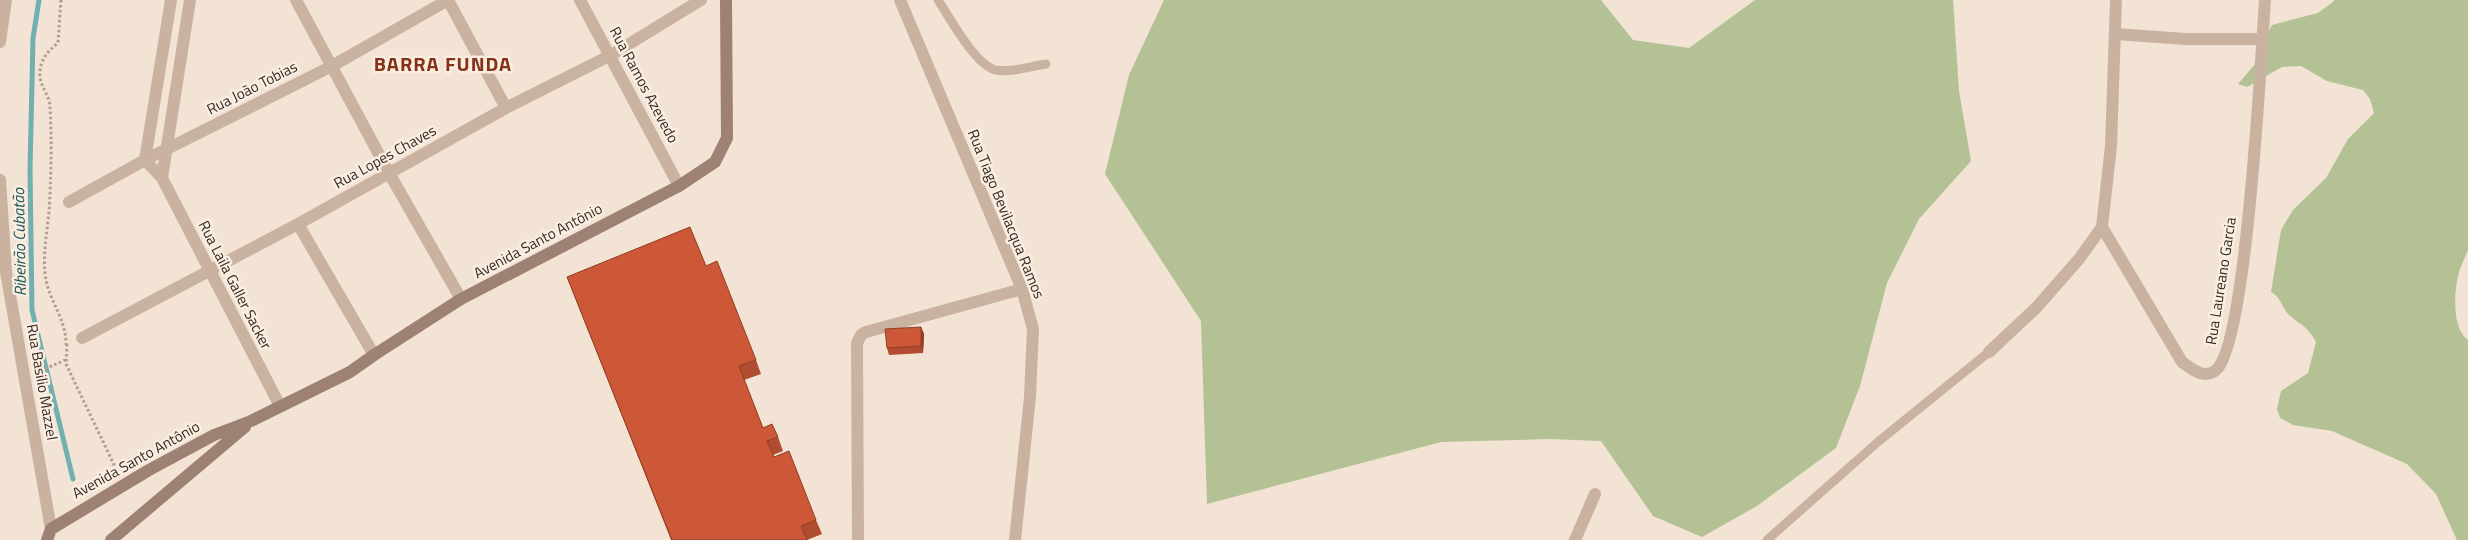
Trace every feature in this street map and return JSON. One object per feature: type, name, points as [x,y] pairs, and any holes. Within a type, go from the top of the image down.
[{"type":"main road","name":"Avenida Santo Antônio","points":[[719,0],[726,21]]},
{"type":"main road","name":"Avenida Santo Antônio","points":[[49,534],[76,513],[104,496],[214,435],[251,421],[350,372],[374,354],[462,299],[678,186],[715,162],[727,138],[726,0]]},
{"type":"main road","name":"Avenida Santo Antônio","points":[[114,537],[251,421]]},
{"type":"street","points":[[0,42],[6,0]]},
{"type":"street","points":[[145,160],[171,0]]},
{"type":"street","points":[[162,178],[190,0]]},
{"type":"street","points":[[296,0],[390,173],[462,299]]},
{"type":"street","points":[[448,0],[506,108]]},
{"type":"street","name":"Rua João Tobias","points":[[69,202],[145,160],[332,66],[448,0]]},
{"type":"street","name":"Rua Ramos Azevedo","points":[[580,0],[678,186]]},
{"type":"street","name":"Rua Lopes Chaves","points":[[82,338],[298,224],[506,108],[610,55],[701,0]]},
{"type":"street","name":"Rua Tiago Bevilacqua Ramos","points":[[900,0],[1022,288],[1032,329],[1030,398],[1015,540]]},
{"type":"street","points":[[1989,352],[2036,308],[2079,259],[2102,227],[2110,146],[2116,0]]},
{"type":"street","name":"Rua Laureano Garcia","points":[[2102,227],[2182,362],[2197,372],[2204,374],[2215,371],[2223,361],[2232,333],[2248,229],[2265,0]]},
{"type":"street","points":[[2115,34],[2186,38],[2262,38]]},
{"type":"street","name":"Rua Laila Galler Sacker","points":[[145,160],[162,178],[280,406]]},
{"type":"street","name":"Rua Basilio Mazzel","points":[[0,180],[6,272],[49,534]]},
{"type":"street","points":[[298,224],[374,354]]},
{"type":"street","points":[[0,259],[6,272]]},
{"type":"street","points":[[858,540],[857,343],[861,336],[866,332],[1022,288]]},
{"type":"street","points":[[1575,540],[1595,494]]},
{"type":"lane","points":[[938,0],[977,57],[990,68],[998,70],[1046,64]]},
{"type":"lane","points":[[1767,540],[1879,441],[1989,352]]},
{"type":"path","points":[[62,0],[58,42],[47,52],[42,61],[39,78],[50,103],[49,211],[44,256],[46,283],[66,332],[65,360],[124,486]]},
{"type":"path","points":[[66,345],[82,338]]},
{"type":"path","points":[[34,374],[65,360]]},
{"type":"green space","points":[[1164,0],[1601,0],[1633,40],[1689,48],[1755,0],[1953,0],[1959,91],[1971,161],[1919,219],[1887,283],[1860,386],[1836,448],[1757,506],[1702,537],[1653,516],[1601,441],[1549,439],[1441,442],[1207,504],[1201,321],[1105,174],[1129,75]]},
{"type":"green space","points":[[2334,0],[2468,0],[2468,250],[2458,276],[2455,301],[2459,327],[2468,340],[2468,540],[2457,540],[2436,494],[2407,464],[2332,431],[2293,425],[2280,418],[2277,409],[2281,391],[2308,373],[2316,342],[2306,328],[2288,314],[2279,299],[2271,292],[2281,230],[2293,210],[2326,178],[2348,139],[2374,113],[2370,99],[2363,90],[2327,81],[2301,66],[2282,67],[2247,87],[2238,84],[2268,49],[2268,33],[2272,25],[2318,13]]},
{"type":"building","points":[[690,227],[706,266],[717,261],[756,360],[739,366],[763,428],[772,424],[778,437],[767,441],[774,457],[789,451],[816,520],[801,526],[807,540],[672,540],[567,277]]},
{"type":"building","points":[[921,327],[921,346],[887,348],[885,329]]},
{"type":"waterway","name":"Ribeirão Cubatão","points":[[39,0],[33,38],[30,169],[32,310],[73,479]]},
{"type":"district","name":"BARRA FUNDA","points":[[443,64]]}]
